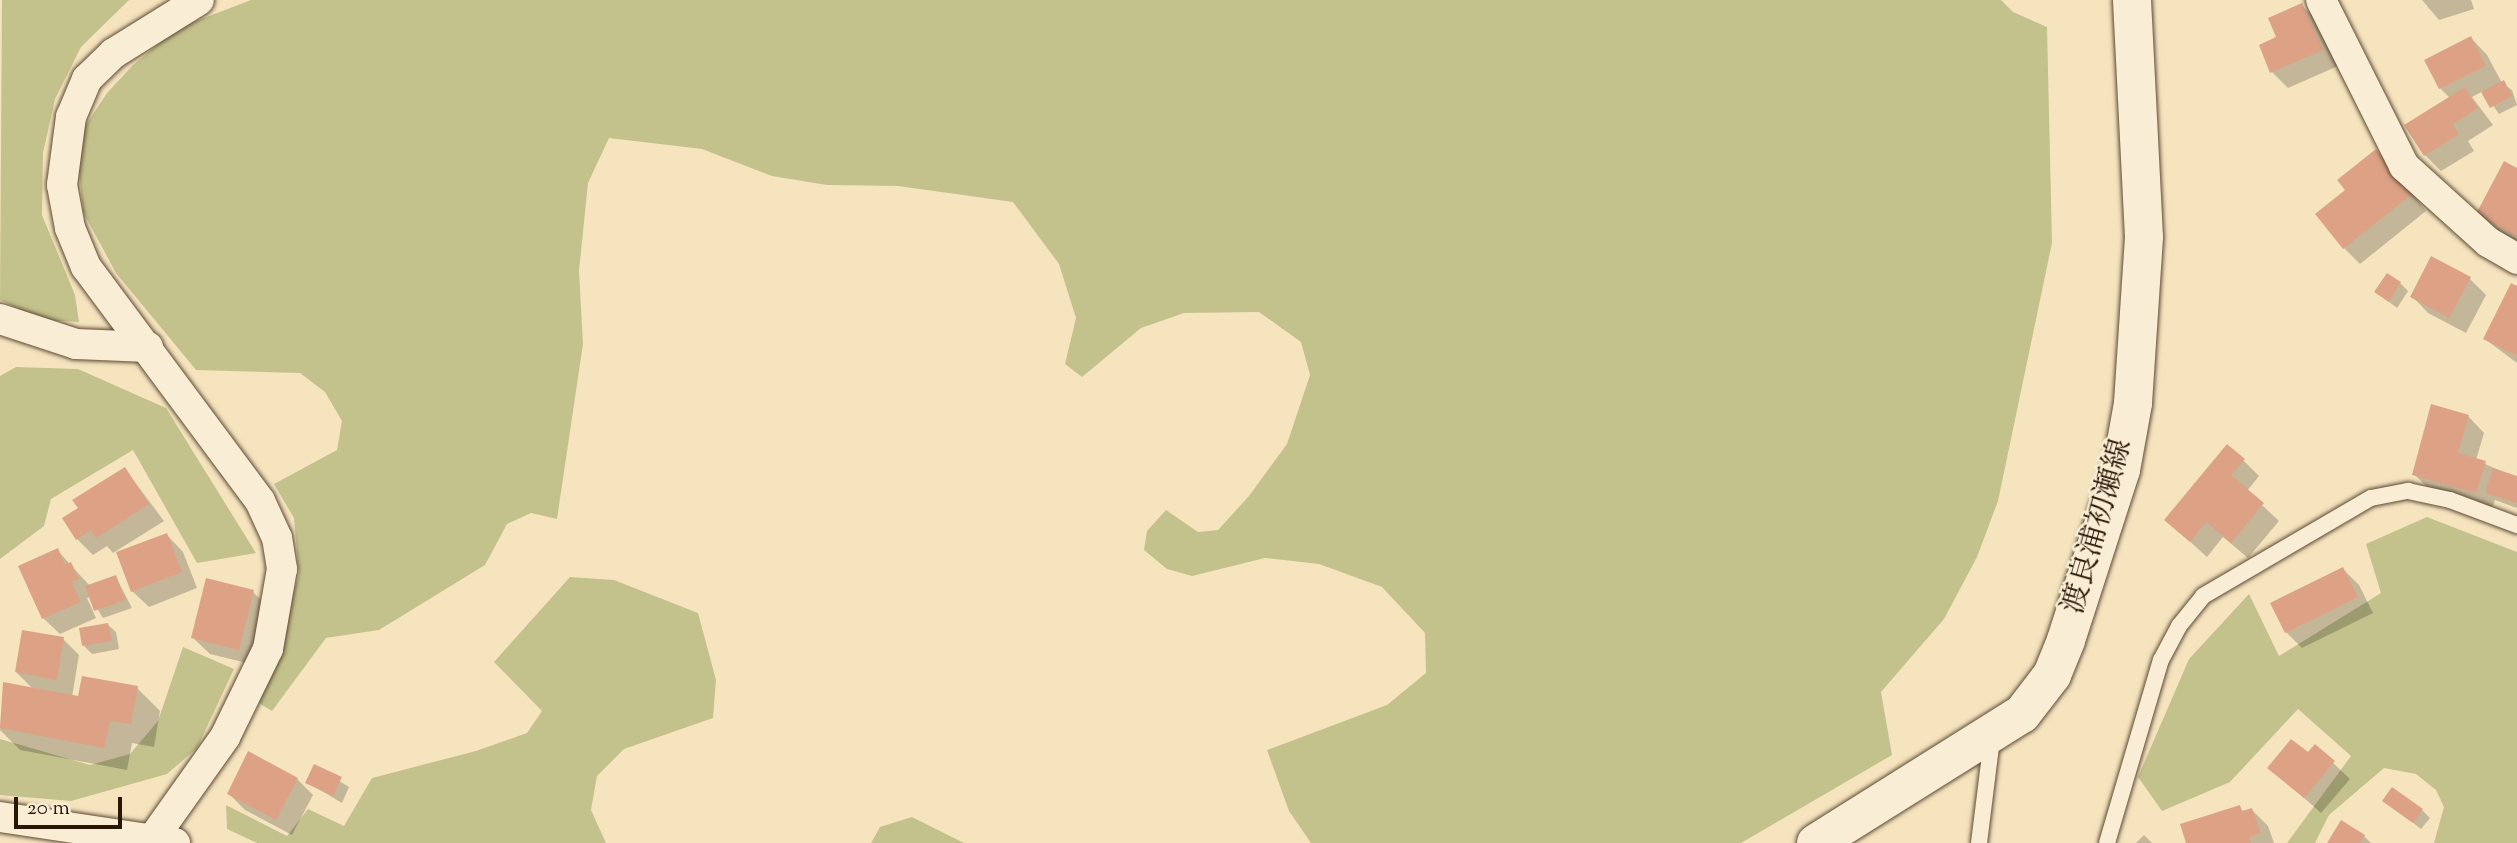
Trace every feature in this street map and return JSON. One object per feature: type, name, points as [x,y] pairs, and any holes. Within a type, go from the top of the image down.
[{"type":"main road","name":"渡良浦初瀬線","points":[[1816,843],[1992,737],[2022,714],[2052,675],[2121,470],[2133,403],[2144,237],[2132,0]]},
{"type":"street","points":[[0,817],[164,840],[225,737],[268,649],[282,569],[277,538],[260,501],[86,267],[69,228],[62,185],[71,117],[87,79],[114,53],[199,0]]},
{"type":"street","points":[[2321,0],[2404,166],[2488,242],[2517,259]]},
{"type":"street","points":[[0,319],[76,344],[148,347]]},
{"type":"lane","points":[[2107,843],[2161,660],[2179,626],[2203,596],[2371,498],[2408,491],[2517,525]]},
{"type":"lane","points":[[1979,843],[1992,737]]},
{"type":"shaded area","points":[[2,0],[129,0],[81,47],[55,99],[43,153],[42,215],[75,295],[79,322],[43,320],[0,300]]},
{"type":"shaded area","points":[[251,0],[2001,0],[2013,12],[2047,27],[2052,243],[1998,501],[1977,557],[1944,619],[1881,692],[1892,755],[1741,843],[1311,843],[1289,811],[1267,750],[1387,705],[1426,673],[1425,633],[1382,587],[1319,564],[1265,558],[1192,576],[1167,569],[1144,550],[1147,531],[1166,510],[1198,532],[1218,530],[1249,496],[1287,444],[1310,375],[1301,342],[1259,312],[1184,313],[1141,328],[1082,377],[1065,364],[1076,318],[1059,264],[1013,202],[898,186],[827,185],[772,176],[702,149],[609,138],[588,183],[579,271],[583,344],[557,519],[531,513],[507,524],[485,565],[379,630],[326,638],[272,711],[257,702],[299,575],[294,518],[274,484],[337,450],[342,421],[325,392],[300,373],[196,370],[116,273],[83,212],[79,171],[84,128],[107,93],[133,65],[178,28]]},
{"type":"shaded area","points":[[16,367],[78,369],[166,408],[256,553],[197,563],[133,450],[51,499],[44,526],[0,559],[0,376]]},
{"type":"shaded area","points":[[2427,517],[2517,552],[2517,843],[2434,843],[2444,807],[2436,790],[2416,774],[2384,768],[2329,815],[2315,843],[2287,843],[2351,756],[2298,709],[2230,782],[2162,811],[2138,777],[2189,659],[2249,594],[2279,656],[2381,593],[2366,544]]},
{"type":"shaded area","points":[[570,577],[614,580],[698,613],[716,680],[713,718],[624,749],[597,776],[591,810],[606,843],[257,843],[227,829],[226,805],[287,836],[308,809],[344,826],[372,778],[476,751],[527,733],[542,711],[494,662]]},
{"type":"shaded area","points":[[183,647],[234,669],[197,748],[167,774],[71,801],[0,795],[0,739],[90,765],[130,754],[158,721]]},
{"type":"shaded area","points":[[912,817],[964,843],[871,843],[880,827]]},
{"type":"building","points":[[2302,3],[2323,50],[2270,73],[2259,45],[2276,37],[2268,18]]},
{"type":"building","points":[[2471,36],[2486,66],[2439,89],[2424,60]]},
{"type":"building","points":[[2504,80],[2512,96],[2490,108],[2481,92]]},
{"type":"building","points":[[2465,87],[2478,108],[2453,124],[2459,134],[2424,156],[2404,125]]},
{"type":"building","points":[[2376,149],[2412,194],[2343,249],[2315,214],[2345,190],[2337,180]]},
{"type":"building","points":[[2504,161],[2517,168],[2517,237],[2476,214]]},
{"type":"building","points":[[2431,256],[2471,277],[2449,318],[2410,297]]},
{"type":"building","points":[[2387,273],[2401,282],[2389,302],[2374,292]]},
{"type":"building","points":[[2511,283],[2517,286],[2517,356],[2483,339]]},
{"type":"building","points":[[2431,404],[2469,415],[2458,453],[2486,461],[2476,493],[2412,475]]},
{"type":"building","points":[[2227,444],[2245,459],[2231,475],[2264,503],[2231,543],[2206,522],[2190,542],[2164,520]]},
{"type":"building","points":[[125,467],[149,504],[96,538],[91,530],[76,540],[62,518],[78,508],[72,500]]},
{"type":"building","points":[[2493,468],[2517,476],[2517,503],[2485,493]]},
{"type":"building","points":[[167,533],[182,572],[131,592],[116,552]]},
{"type":"building","points":[[58,548],[65,565],[71,562],[79,579],[72,582],[81,602],[42,619],[18,566]]},
{"type":"building","points":[[2343,567],[2358,597],[2285,633],[2270,603]]},
{"type":"building","points":[[116,575],[125,600],[94,611],[85,586]]},
{"type":"building","points":[[206,578],[254,590],[239,650],[191,638]]},
{"type":"building","points":[[108,623],[112,641],[82,646],[79,628]]},
{"type":"building","points":[[22,630],[64,637],[57,680],[15,672]]},
{"type":"building","points":[[82,676],[138,686],[131,724],[110,721],[104,748],[0,728],[3,682],[78,696]]},
{"type":"building","points":[[2291,739],[2308,752],[2315,744],[2335,761],[2304,798],[2267,768]]},
{"type":"building","points":[[248,751],[298,778],[276,820],[227,794]]},
{"type":"building","points":[[314,764],[342,777],[333,796],[305,783]]},
{"type":"building","points":[[2392,787],[2423,809],[2413,823],[2382,801]]},
{"type":"building","points":[[2240,805],[2242,811],[2252,808],[2261,833],[2249,837],[2251,843],[2186,843],[2180,824]]},
{"type":"building","points":[[2341,820],[2365,835],[2360,843],[2327,843]]}]
